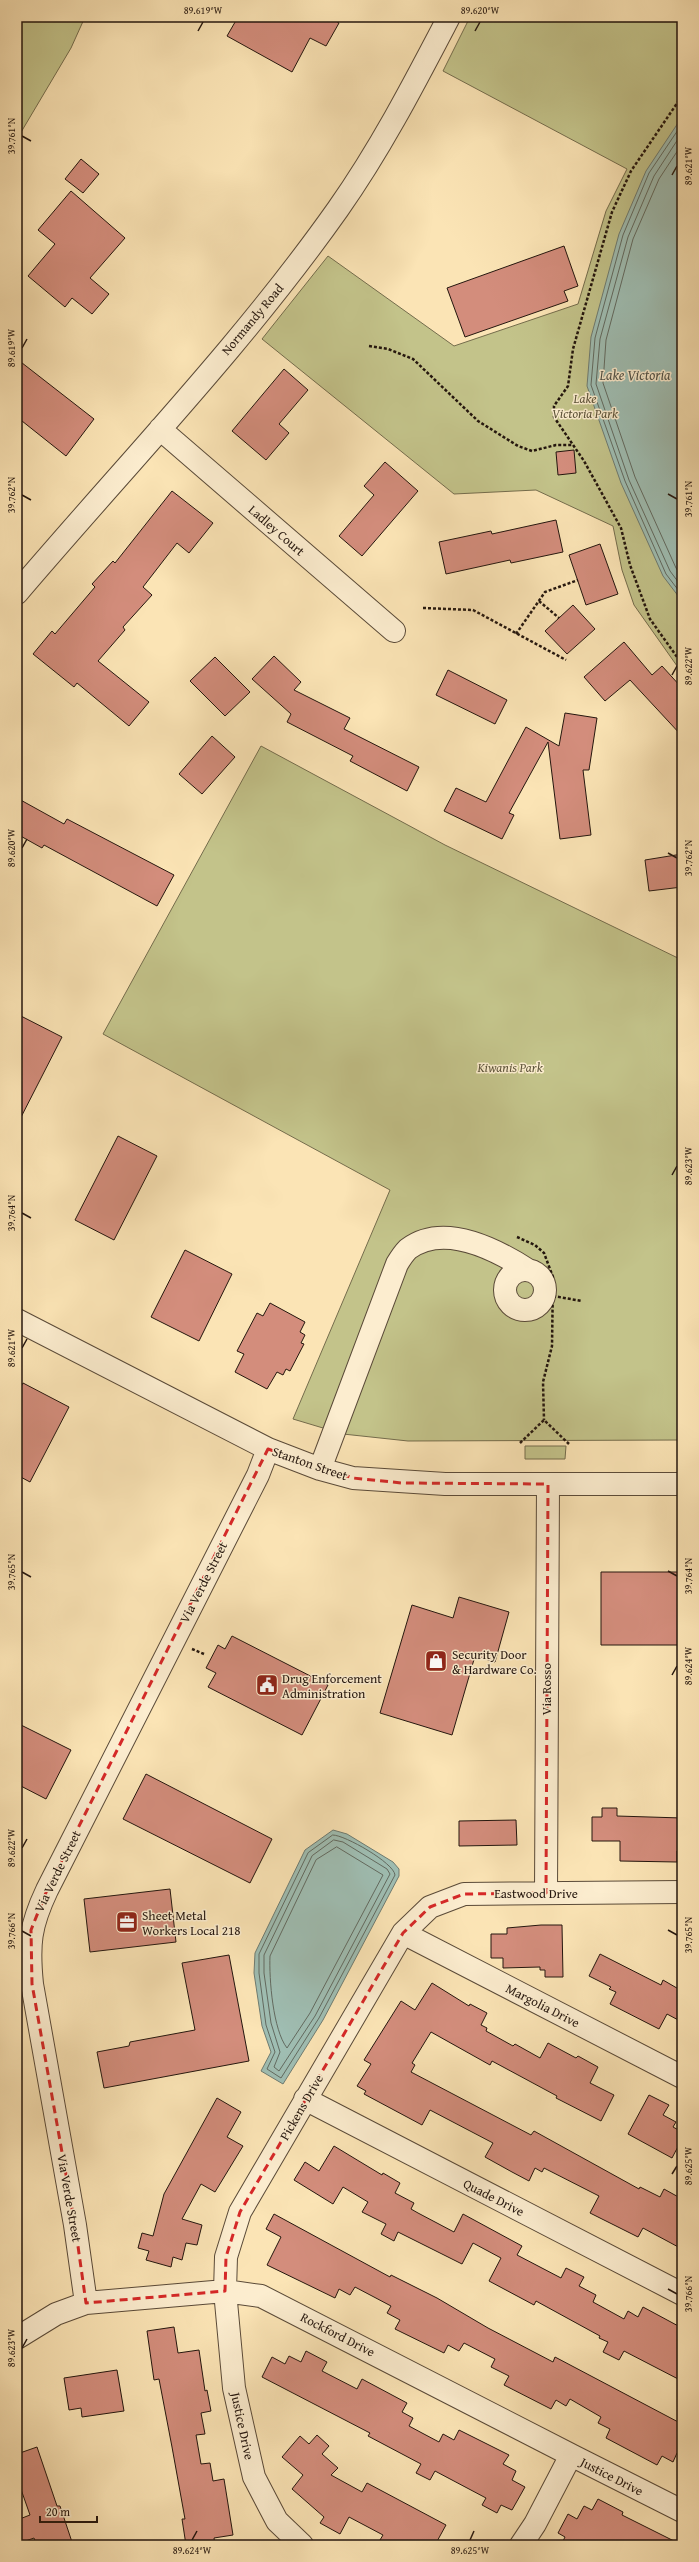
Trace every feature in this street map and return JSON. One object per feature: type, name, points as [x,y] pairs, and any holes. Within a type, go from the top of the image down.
[{"type":"street","name":"Normandy Road","points":[[17,593],[160,429],[273,294],[338,208],[391,124],[448,17]]},
{"type":"street","name":"Ladley Court","points":[[160,429],[394,632]]},
{"type":"street","points":[[320,1469],[397,1264],[408,1249],[425,1242],[451,1238],[501,1252],[528,1270]]},
{"type":"street","name":"Stanton Street","points":[[17,1320],[268,1449],[320,1469],[353,1478],[402,1482],[682,1484]]},
{"type":"street","name":"Via Verde Street","points":[[86,2303],[75,2225],[32,1984],[29,1957],[31,1930],[44,1897],[258,1475],[268,1449]]},
{"type":"street","name":"Via Rosso","points":[[546,1893],[548,1484]]},
{"type":"street","name":"Eastwood Drive","points":[[403,1933],[430,1907],[452,1897],[464,1894],[682,1892]]},
{"type":"street","name":"Margolia Drive","points":[[403,1933],[682,2077]]},
{"type":"street","name":"Pickens Drive","points":[[225,2291],[226,2257],[240,2212],[403,1933]]},
{"type":"street","name":"Quade Drive","points":[[305,2099],[682,2294]]},
{"type":"street","name":"Rockford Drive","points":[[86,2303],[225,2291],[261,2296],[296,2312],[571,2455]]},
{"type":"street","name":"Justice Drive","points":[[225,2291],[234,2388],[254,2477],[277,2521],[302,2545]]},
{"type":"street","points":[[17,2338],[56,2314],[86,2303]]},
{"type":"street","name":"Justice Drive","points":[[521,2545],[535,2524],[571,2455],[682,2511]]},
{"type":"path","points":[[682,96],[632,171],[609,221],[573,349],[568,386],[554,406],[554,417],[573,444],[621,528],[630,565],[650,619],[682,664]]},
{"type":"path","points":[[369,346],[388,349],[412,359],[478,421],[518,446],[532,451],[556,445],[573,444]]},
{"type":"path","points":[[516,634],[545,592],[578,580]]},
{"type":"path","points":[[539,601],[559,618]]},
{"type":"path","points":[[423,608],[473,610],[566,660]]},
{"type":"path","points":[[518,1237],[535,1245],[544,1253],[553,1277],[552,1346],[542,1382],[544,1420],[569,1444]]},
{"type":"path","points":[[553,1296],[582,1302]]},
{"type":"path","points":[[520,1443],[544,1420]]},
{"type":"path","points":[[192,1648],[204,1654]]},
{"type":"highlighted area","points":[[268,1449],[353,1478],[402,1483],[548,1484],[546,1893],[464,1894],[430,1907],[403,1933],[240,2212],[226,2257],[225,2291],[86,2303],[75,2225],[32,1984],[31,1930],[47,1890]]},
{"type":"green space","points":[[17,17],[85,17],[71,48],[17,139]]},
{"type":"green space","name":"Lake Victoria Park","points":[[470,17],[678,17],[682,19],[682,673],[634,605],[622,570],[613,526],[536,490],[454,494],[262,339],[328,256],[454,346],[578,304],[606,211],[627,169],[443,71]]},
{"type":"green space","name":"Kiwanis Park","points":[[261,746],[445,845],[682,960],[682,1440],[408,1441],[343,1434],[293,1419],[390,1190],[103,1034]]},
{"type":"green space","points":[[525,1446],[566,1446],[565,1459],[525,1459]]},
{"type":"water","name":"Lake Victoria","points":[[682,117],[682,601],[663,576],[621,483],[587,386],[591,337],[619,234],[646,171]]},
{"type":"water","points":[[333,1830],[347,1834],[393,1862],[399,1869],[399,1876],[323,2020],[283,2084],[261,2071],[271,2052],[262,2026],[254,1973],[255,1953],[305,1850]]},
{"type":"building","points":[[238,17],[329,17],[339,23],[326,46],[310,38],[292,72],[227,36]]},
{"type":"building","points":[[81,159],[99,174],[83,193],[65,179]]},
{"type":"building","points":[[71,191],[125,238],[90,278],[109,294],[92,314],[72,298],[65,307],[28,276],[55,244],[38,230]]},
{"type":"building","points":[[564,246],[578,286],[564,291],[568,301],[465,337],[447,288]]},
{"type":"building","points":[[17,359],[94,419],[66,456],[22,421],[17,421]]},
{"type":"building","points":[[284,369],[308,390],[279,424],[289,433],[266,460],[232,431]]},
{"type":"building","points":[[574,450],[576,473],[558,475],[556,452]]},
{"type":"building","points":[[385,462],[418,491],[362,556],[339,536],[374,495],[364,486]]},
{"type":"building","points":[[172,491],[213,523],[189,553],[177,543],[143,587],[152,595],[123,627],[125,630],[98,661],[149,702],[129,726],[77,683],[74,687],[33,654],[52,631],[55,634],[95,587],[92,584],[113,561],[115,563]]},
{"type":"building","points":[[556,520],[563,552],[511,563],[510,560],[446,574],[439,542],[491,531],[492,534]]},
{"type":"building","points":[[600,544],[618,594],[586,605],[569,555]]},
{"type":"building","points":[[573,605],[595,629],[567,654],[545,631]]},
{"type":"building","points":[[624,642],[652,675],[662,666],[682,688],[682,736],[630,680],[605,701],[584,677]]},
{"type":"building","points":[[274,656],[301,682],[294,690],[350,718],[344,729],[419,767],[407,791],[350,761],[353,756],[287,722],[291,714],[252,679]]},
{"type":"building","points":[[215,657],[250,692],[225,716],[190,681]]},
{"type":"building","points":[[448,670],[507,700],[495,724],[436,695]]},
{"type":"building","points":[[565,713],[597,718],[589,770],[583,770],[591,835],[560,839],[548,742],[509,813],[514,815],[502,839],[444,811],[456,788],[486,802],[526,727],[559,746]]},
{"type":"building","points":[[212,736],[235,757],[202,794],[179,774]]},
{"type":"building","points":[[17,798],[64,824],[67,819],[174,875],[157,906],[44,845],[42,848],[17,834]]},
{"type":"building","points":[[682,854],[682,887],[649,891],[645,860]]},
{"type":"building","points":[[17,1014],[62,1037],[17,1125]]},
{"type":"building","points":[[118,1136],[157,1156],[114,1240],[75,1220]]},
{"type":"building","points":[[185,1250],[232,1274],[199,1341],[151,1317]]},
{"type":"building","points":[[270,1303],[305,1322],[300,1332],[305,1335],[301,1343],[304,1344],[290,1371],[286,1369],[283,1375],[277,1372],[267,1389],[235,1372],[244,1354],[237,1351],[257,1313],[263,1316]]},
{"type":"building","points":[[23,1383],[69,1407],[30,1482],[17,1475],[17,1394]]},
{"type":"building","points":[[601,1572],[682,1572],[682,1645],[601,1645]]},
{"type":"building","points":[[459,1597],[509,1612],[495,1662],[475,1656],[452,1735],[380,1713],[412,1605],[453,1618]]},
{"type":"building","points":[[232,1636],[328,1685],[302,1735],[208,1687],[216,1673],[206,1668],[218,1645],[225,1649]]},
{"type":"building","points":[[17,1723],[71,1750],[46,1799],[17,1784]]},
{"type":"building","points":[[146,1774],[272,1839],[250,1883],[123,1819]]},
{"type":"building","points":[[602,1808],[617,1808],[617,1816],[682,1818],[682,1851],[677,1851],[677,1862],[620,1861],[620,1841],[592,1841],[592,1817],[602,1817]]},
{"type":"building","points":[[516,1820],[517,1845],[459,1846],[459,1821]]},
{"type":"building","points":[[170,1889],[176,1942],[90,1952],[84,1899]]},
{"type":"building","points":[[562,1925],[563,1977],[545,1977],[545,1970],[540,1970],[540,1967],[503,1968],[503,1958],[491,1958],[491,1934],[507,1934],[507,1928]]},
{"type":"building","points":[[600,1954],[661,1985],[663,1980],[682,1991],[682,2022],[667,2014],[659,2029],[610,2004],[616,1992],[609,1989],[611,1987],[589,1976]]},
{"type":"building","points":[[229,1955],[249,2061],[104,2088],[97,2052],[129,2046],[130,2042],[195,2030],[182,1963]]},
{"type":"building","points":[[432,1983],[469,2006],[470,2004],[487,2013],[481,2025],[487,2028],[486,2031],[513,2046],[515,2044],[540,2058],[548,2043],[576,2058],[578,2056],[598,2067],[590,2083],[614,2095],[601,2121],[556,2098],[557,2096],[492,2061],[490,2065],[431,2032],[412,2063],[415,2065],[411,2072],[531,2135],[534,2131],[639,2189],[640,2187],[660,2197],[664,2189],[682,2199],[682,2249],[643,2228],[638,2237],[590,2213],[599,2196],[544,2168],[542,2172],[535,2168],[529,2181],[512,2172],[485,2157],[493,2143],[430,2110],[422,2125],[364,2094],[366,2091],[357,2086],[371,2064],[364,2060],[401,2001],[415,2010]]},
{"type":"building","points":[[649,2095],[669,2105],[663,2115],[676,2122],[673,2127],[682,2132],[682,2139],[672,2158],[628,2134]]},
{"type":"building","points":[[217,2098],[241,2112],[227,2137],[243,2146],[215,2192],[201,2184],[182,2219],[202,2225],[197,2245],[186,2243],[182,2260],[173,2257],[171,2267],[146,2260],[149,2251],[138,2248],[142,2233],[153,2236],[164,2194]]},
{"type":"building","points":[[334,2146],[382,2175],[383,2173],[400,2183],[395,2193],[414,2203],[411,2209],[454,2232],[463,2214],[522,2246],[517,2255],[561,2278],[566,2268],[584,2277],[579,2286],[596,2295],[593,2302],[624,2319],[628,2311],[638,2317],[643,2307],[682,2328],[682,2381],[624,2351],[619,2360],[603,2352],[608,2342],[599,2338],[600,2336],[536,2301],[534,2305],[489,2281],[501,2258],[473,2243],[462,2264],[398,2232],[394,2241],[381,2234],[386,2224],[362,2212],[368,2202],[343,2187],[333,2204],[294,2180],[305,2162],[319,2171]]},
{"type":"building","points":[[274,2214],[390,2277],[391,2275],[437,2298],[488,2328],[553,2362],[555,2357],[682,2424],[682,2456],[677,2453],[673,2462],[662,2456],[657,2465],[606,2438],[610,2429],[598,2423],[601,2417],[570,2399],[566,2406],[556,2400],[551,2409],[504,2385],[509,2376],[491,2367],[495,2359],[464,2343],[459,2351],[448,2345],[444,2353],[395,2329],[400,2320],[387,2313],[391,2306],[355,2287],[350,2295],[339,2289],[335,2298],[267,2265],[281,2237],[266,2229]]},
{"type":"building","points":[[174,2327],[178,2353],[199,2350],[205,2391],[207,2390],[211,2411],[201,2413],[205,2434],[196,2435],[201,2464],[210,2463],[213,2481],[224,2479],[233,2535],[214,2538],[215,2545],[186,2545],[182,2519],[185,2519],[159,2379],[154,2380],[147,2331]]},
{"type":"building","points":[[306,2351],[327,2362],[322,2371],[357,2389],[362,2379],[407,2403],[402,2412],[413,2418],[409,2426],[439,2442],[443,2434],[454,2440],[459,2430],[509,2455],[503,2464],[516,2471],[512,2480],[525,2487],[512,2510],[501,2505],[497,2513],[482,2505],[486,2498],[435,2471],[430,2480],[416,2473],[421,2464],[368,2436],[370,2433],[262,2377],[272,2357],[285,2364],[289,2356],[301,2362]]},
{"type":"building","points":[[117,2370],[124,2411],[82,2417],[81,2408],[69,2410],[64,2378]]},
{"type":"building","points":[[317,2435],[329,2446],[322,2454],[338,2468],[331,2475],[362,2492],[367,2483],[446,2525],[435,2545],[377,2545],[383,2535],[349,2517],[340,2534],[320,2523],[324,2517],[292,2489],[303,2475],[282,2457],[300,2436],[309,2444]]},
{"type":"building","points":[[37,2447],[57,2506],[60,2506],[73,2545],[37,2545],[34,2538],[17,2544],[17,2520],[30,2515],[17,2478],[17,2454]]},
{"type":"building","points":[[598,2499],[623,2512],[622,2515],[682,2545],[561,2545],[565,2537],[558,2533],[568,2514],[577,2519],[584,2506],[592,2510]]},
{"type":"place","name":"Security Door & Hardware Co.","points":[[436,1661]]},
{"type":"place","name":"Drug Enforcement Administration","points":[[267,1685]]},
{"type":"place","name":"Sheet Metal Workers Local 218","points":[[127,1922]]}]
